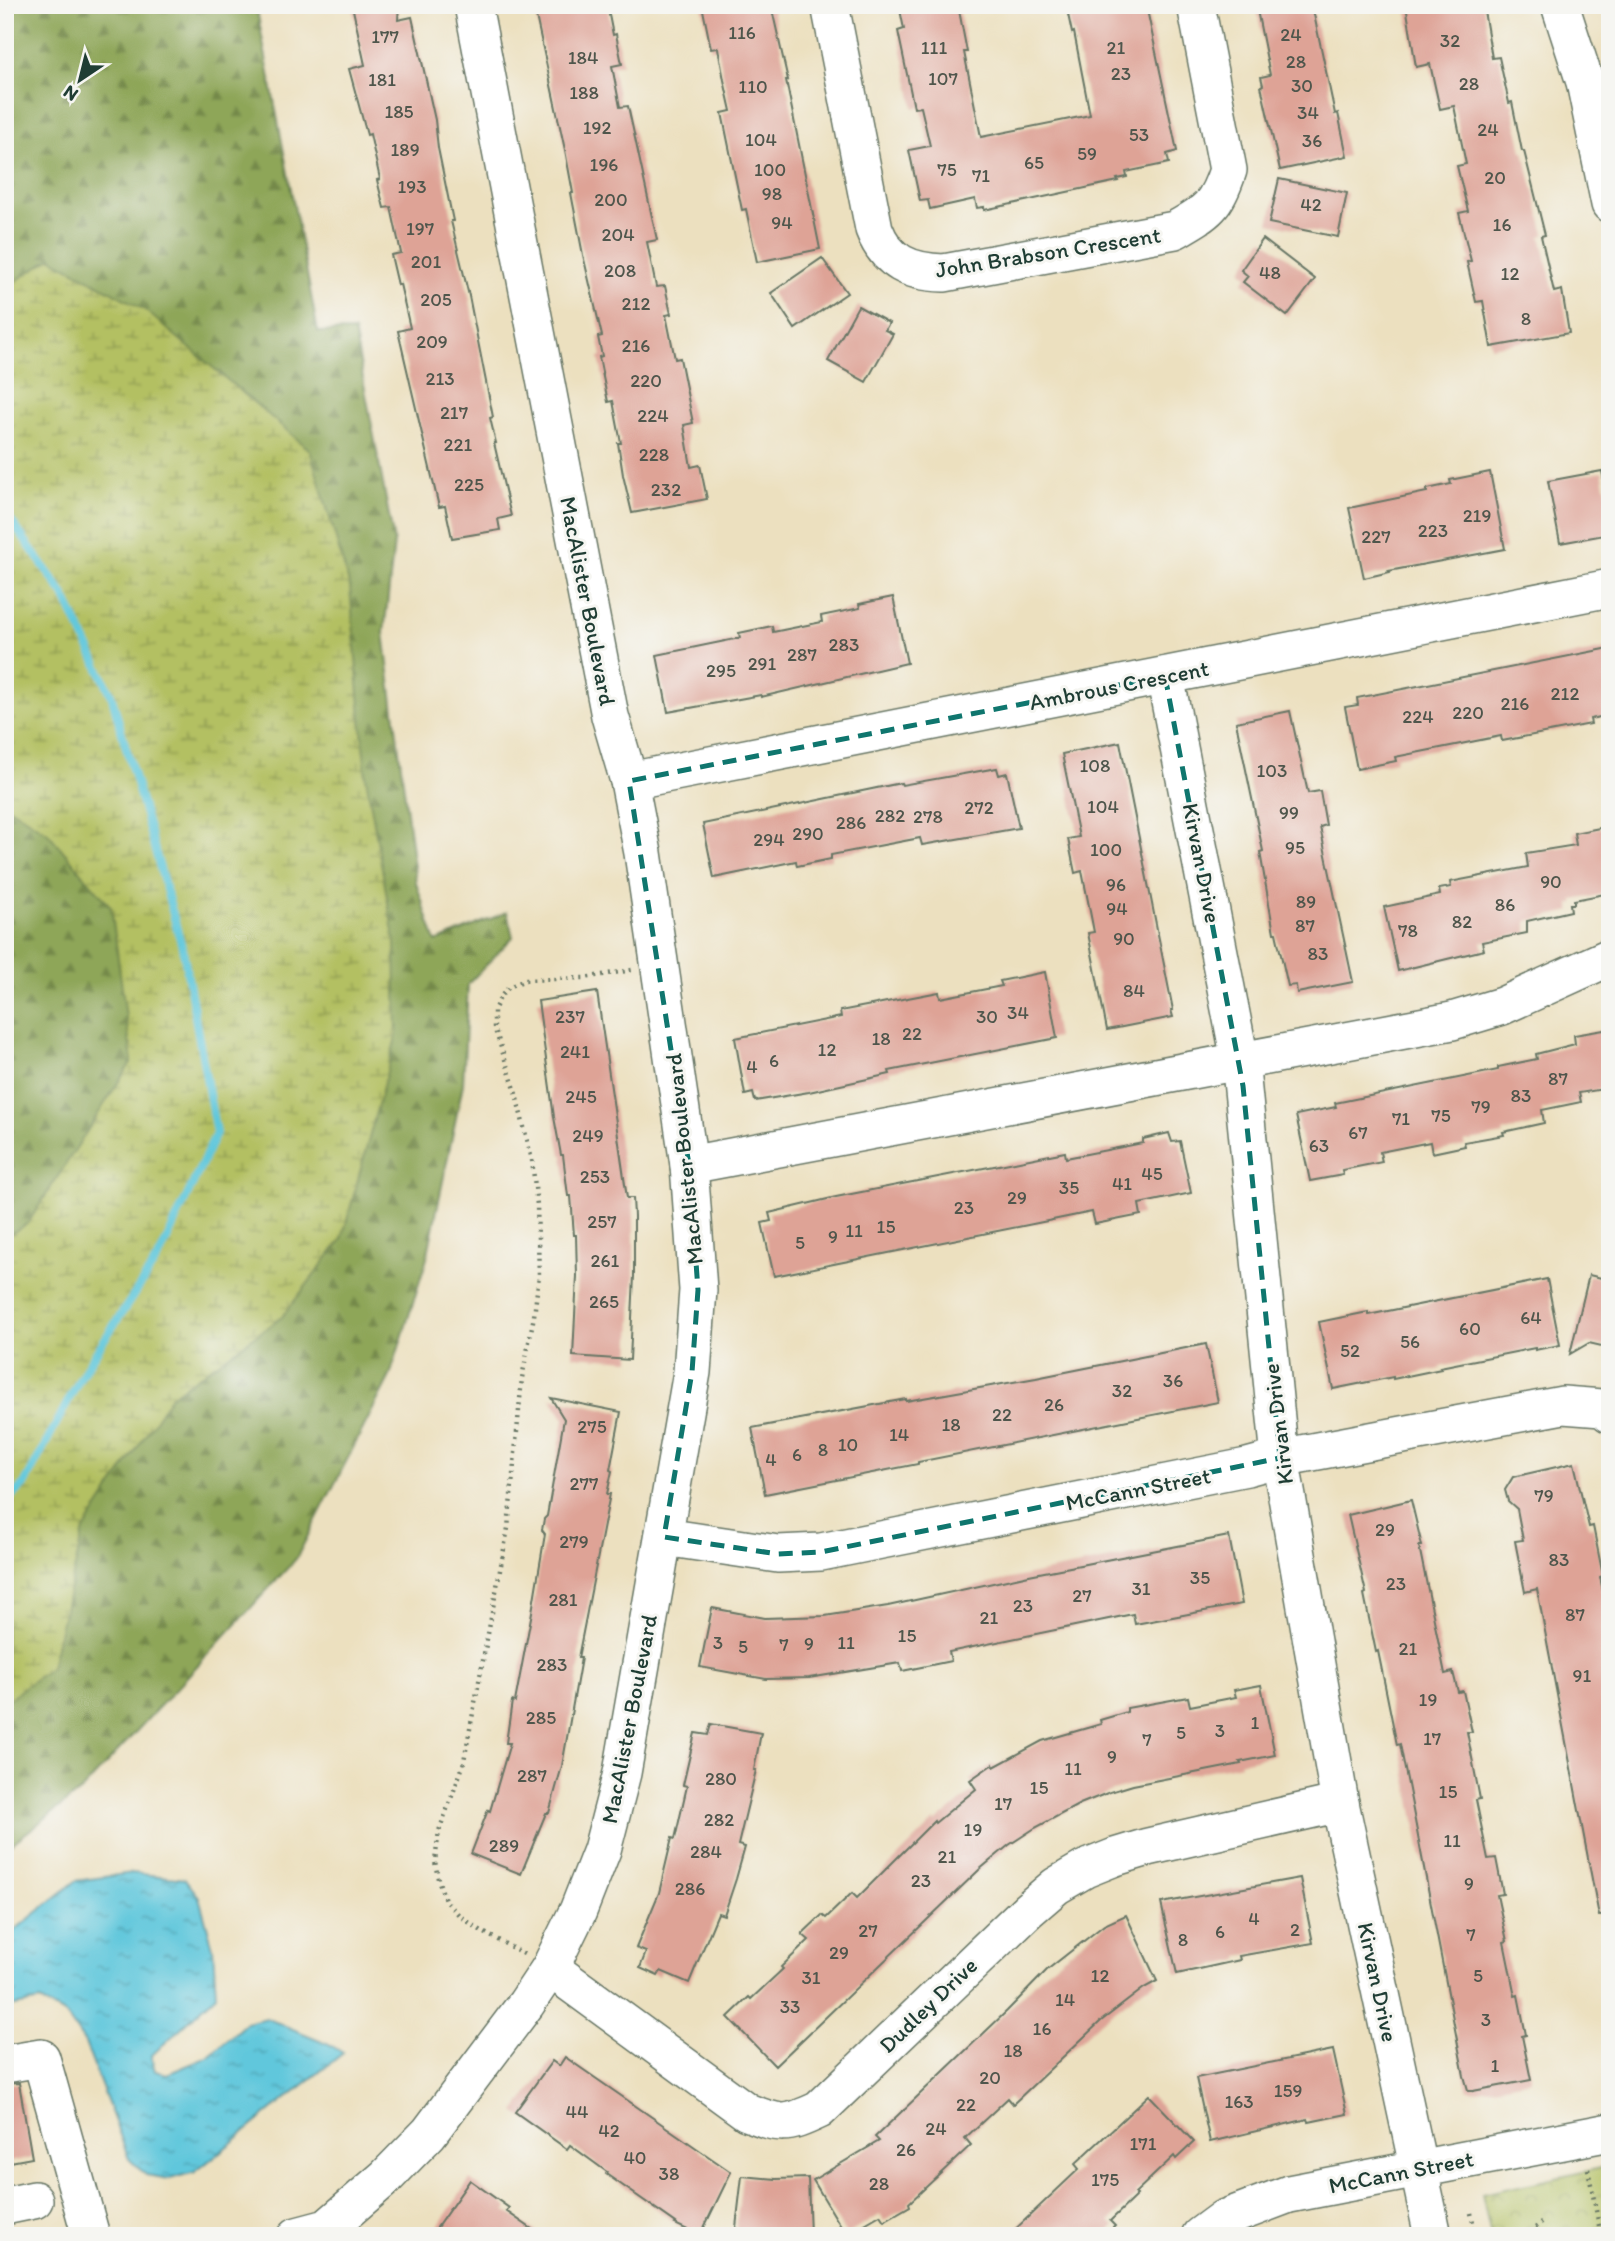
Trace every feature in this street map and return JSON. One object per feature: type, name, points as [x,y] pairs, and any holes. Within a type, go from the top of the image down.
[{"type":"street","name":"MacAlister Boulevard","points":[[321,2234],[386,2177],[429,2133],[526,2004],[550,1968],[578,1910],[601,1850],[622,1773],[692,1372],[698,1290],[689,1165],[643,853],[629,780],[610,716],[473,5]]},
{"type":"street","name":"John Brabson Crescent","points":[[830,5],[874,229],[880,245],[907,267],[922,272],[944,273],[1175,230],[1205,212],[1220,195],[1228,170],[1196,5]]},
{"type":"street","points":[[1560,5],[1585,82],[1610,204]]},
{"type":"street","name":"Ambrous Crescent","points":[[629,780],[1610,588]]},
{"type":"street","name":"Kirvan Drive","points":[[1165,676],[1240,1060],[1280,1458],[1339,1803],[1431,2234]]},
{"type":"street","points":[[689,1165],[1452,1021],[1502,1006],[1610,957]]},
{"type":"street","name":"McCann Street","points":[[664,1537],[778,1554],[821,1552],[1247,1467],[1280,1458],[1563,1405],[1602,1408],[1610,1414]]},
{"type":"street","name":"Dudley Drive","points":[[550,1968],[747,2112],[776,2123],[799,2120],[819,2110],[1056,1886],[1085,1869],[1148,1847],[1339,1803]]},
{"type":"street","points":[[5,2064],[41,2058],[91,2236]]},
{"type":"street","name":"McCann Street","points":[[1200,2236],[1223,2219],[1289,2194],[1610,2132]]},
{"type":"path","points":[[550,1968],[483,1932],[460,1916],[445,1900],[435,1860],[439,1831],[463,1766],[508,1528],[522,1378],[534,1316],[538,1275],[537,1205],[532,1160],[514,1086],[494,1027],[494,1010],[500,996],[525,980],[584,978],[660,965]]},
{"type":"path","points":[[1588,2169],[1603,2236],[1610,2234]]},
{"type":"path","points":[[1471,2213],[1476,2236]]},
{"type":"path","points":[[1524,2236],[1542,2223]]},
{"type":"highlighted area","points":[[1165,676],[1243,1086],[1280,1458],[821,1552],[778,1554],[664,1537],[692,1372],[698,1290],[689,1165],[629,781]]},
{"type":"green space","points":[[5,5],[256,5],[318,332],[354,331],[394,542],[384,633],[416,883],[436,942],[507,912],[513,937],[468,984],[463,1084],[427,1258],[390,1376],[296,1559],[82,1790],[5,1849]]},
{"type":"green space","points":[[51,258],[145,310],[310,450],[350,587],[366,777],[395,943],[397,1034],[342,1239],[282,1317],[171,1396],[84,1530],[51,1667],[5,1702],[5,1237],[28,1223],[132,1061],[111,907],[48,833],[5,805],[5,288]]},
{"type":"green space","points":[[1610,2166],[1610,2236],[1491,2236],[1482,2194]]},
{"type":"water","points":[[132,1873],[185,1879],[199,1897],[213,1948],[216,1995],[151,2056],[155,2071],[167,2074],[208,2057],[246,2023],[266,2018],[327,2043],[343,2053],[195,2172],[170,2179],[146,2175],[129,2159],[85,2043],[66,2015],[40,2001],[5,2008],[5,1938],[76,1881]]},
{"type":"building","points":[[352,5],[399,5],[398,20],[412,17],[435,120],[451,221],[469,296],[493,417],[490,418],[494,443],[511,516],[498,519],[500,530],[452,538],[445,506],[439,507],[398,331],[410,328],[391,255],[401,253],[391,207],[384,208],[370,134],[367,135],[349,69],[365,65]]},
{"type":"building","points":[[540,5],[607,5],[622,64],[612,66],[620,107],[628,106],[657,240],[647,242],[656,287],[665,286],[671,314],[666,315],[675,359],[680,358],[693,423],[684,425],[691,467],[700,465],[707,499],[632,513],[623,475],[618,443],[621,443],[613,401],[608,402],[599,357],[602,356],[598,337],[602,336],[583,255],[565,150],[536,16],[542,15]]},
{"type":"building","points":[[702,5],[771,5],[820,249],[757,262],[746,209],[742,210],[722,113],[731,111],[718,48],[711,49]]},
{"type":"building","points":[[899,5],[958,5],[967,52],[964,52],[981,137],[1090,115],[1066,5],[1146,5],[1177,151],[1167,154],[1169,163],[1126,172],[1127,177],[1117,179],[1118,181],[984,210],[984,207],[977,208],[975,199],[930,209],[928,200],[920,201],[909,150],[930,146],[921,107],[914,108],[898,31],[904,29]]},
{"type":"building","points":[[1256,5],[1312,5],[1335,114],[1338,113],[1347,156],[1280,170],[1261,86],[1261,77],[1270,75]]},
{"type":"building","points":[[1406,5],[1483,5],[1492,58],[1499,57],[1509,103],[1512,102],[1545,235],[1541,236],[1554,292],[1562,290],[1569,333],[1491,347],[1483,301],[1476,302],[1467,262],[1471,261],[1459,213],[1468,211],[1457,166],[1466,164],[1454,106],[1440,109],[1430,64],[1416,67]]},
{"type":"building","points":[[1279,179],[1347,193],[1338,237],[1269,223]]},
{"type":"building","points":[[1263,239],[1315,279],[1287,316],[1243,282],[1248,276],[1241,270]]},
{"type":"building","points":[[822,258],[847,293],[795,329],[771,293]]},
{"type":"building","points":[[858,306],[889,323],[885,330],[893,334],[866,382],[828,361]]},
{"type":"building","points":[[1602,471],[1610,509],[1610,534],[1560,543],[1548,481]]},
{"type":"building","points":[[1490,472],[1505,549],[1364,578],[1349,508],[1427,492],[1427,489],[1451,484],[1450,480]]},
{"type":"building","points":[[893,597],[907,663],[761,697],[668,712],[657,655],[740,638],[739,633],[772,626],[773,632],[822,622],[821,616],[860,608],[859,604]]},
{"type":"building","points":[[1610,648],[1610,715],[1590,719],[1591,724],[1502,741],[1501,736],[1395,757],[1396,761],[1357,769],[1345,707],[1358,705],[1357,698]]},
{"type":"building","points":[[1290,711],[1308,793],[1320,791],[1326,825],[1320,827],[1353,982],[1297,993],[1296,985],[1288,986],[1274,933],[1260,852],[1263,851],[1236,722]]},
{"type":"building","points":[[1120,742],[1173,1017],[1107,1030],[1088,933],[1094,932],[1082,871],[1075,873],[1068,839],[1079,837],[1062,754]]},
{"type":"building","points":[[997,768],[999,775],[1007,773],[1019,828],[922,845],[920,838],[831,855],[831,859],[797,866],[796,861],[714,878],[703,824],[901,783],[902,785]]},
{"type":"building","points":[[1610,826],[1610,893],[1574,900],[1574,904],[1570,904],[1571,911],[1527,921],[1527,933],[1482,942],[1484,950],[1398,971],[1384,907],[1440,895],[1439,889],[1451,887],[1450,882],[1528,867],[1526,853],[1576,845],[1574,833]]},
{"type":"building","points":[[1045,972],[1057,1038],[889,1071],[890,1074],[809,1092],[755,1101],[753,1093],[745,1095],[735,1038],[841,1017],[840,1011],[939,992],[940,998],[1002,986],[1000,981]]},
{"type":"building","points":[[597,992],[627,1198],[633,1198],[634,1276],[630,1360],[573,1356],[576,1235],[571,1196],[568,1196],[563,1155],[554,1117],[538,1001]]},
{"type":"building","points":[[1610,1029],[1610,1088],[1579,1093],[1581,1102],[1542,1110],[1544,1123],[1503,1132],[1504,1135],[1464,1142],[1465,1146],[1432,1153],[1430,1142],[1380,1152],[1382,1162],[1342,1170],[1343,1175],[1310,1181],[1296,1115],[1336,1107],[1335,1103],[1498,1070],[1498,1067],[1537,1059],[1536,1054],[1575,1044],[1574,1035]]},
{"type":"building","points":[[1169,1133],[1172,1142],[1180,1141],[1191,1193],[1139,1204],[1141,1215],[1095,1224],[1092,1212],[774,1276],[762,1223],[771,1221],[769,1213],[836,1197],[1065,1152],[1066,1158],[1143,1143],[1143,1139]]},
{"type":"building","points":[[1589,1275],[1610,1280],[1610,1348],[1589,1343],[1570,1354]]},
{"type":"building","points":[[1547,1279],[1560,1345],[1333,1389],[1319,1322],[1368,1312],[1368,1315]]},
{"type":"building","points":[[1206,1344],[1218,1402],[765,1494],[752,1428],[1036,1378]]},
{"type":"building","points":[[551,1398],[621,1412],[610,1470],[612,1471],[607,1494],[610,1494],[578,1658],[581,1658],[562,1766],[549,1813],[546,1813],[521,1874],[471,1854],[488,1810],[490,1811],[510,1743],[506,1743],[512,1701],[515,1702],[532,1612],[545,1534],[542,1530],[547,1516],[564,1419]]},
{"type":"building","points":[[1574,1463],[1589,1527],[1593,1526],[1609,1620],[1606,1621],[1610,1639],[1610,1915],[1599,1916],[1537,1589],[1525,1592],[1515,1541],[1523,1540],[1517,1509],[1508,1501],[1505,1490],[1513,1477]]},
{"type":"building","points":[[1411,1500],[1445,1674],[1453,1672],[1458,1692],[1463,1691],[1472,1732],[1467,1732],[1480,1799],[1476,1800],[1488,1859],[1496,1858],[1503,1894],[1497,1895],[1507,1941],[1504,1942],[1526,2035],[1522,2036],[1531,2080],[1473,2091],[1468,2090],[1464,2076],[1400,1744],[1397,1745],[1348,1515]]},
{"type":"building","points":[[1229,1536],[1242,1604],[1135,1624],[1133,1614],[949,1652],[951,1661],[902,1671],[900,1663],[809,1678],[766,1679],[700,1667],[712,1608],[765,1618],[825,1616],[888,1606]]},
{"type":"building","points":[[1261,1685],[1275,1755],[1133,1785],[1080,1804],[1035,1828],[979,1870],[775,2066],[728,2017],[783,1969],[781,1967],[809,1940],[802,1934],[822,1915],[826,1918],[852,1893],[857,1898],[934,1821],[935,1823],[976,1789],[970,1780],[993,1764],[994,1767],[1042,1741],[1101,1724],[1100,1720],[1127,1712],[1127,1708],[1188,1697],[1190,1706],[1236,1697],[1234,1690]]},
{"type":"building","points":[[711,1724],[761,1733],[756,1770],[738,1845],[745,1847],[736,1879],[724,1915],[718,1913],[689,1983],[661,1971],[658,1976],[640,1968],[646,1952],[636,1948],[659,1893],[672,1838],[675,1839],[687,1786],[683,1785],[695,1733],[708,1735]]},
{"type":"building","points":[[1300,1878],[1313,1943],[1239,1956],[1240,1960],[1177,1974],[1161,1903]]},
{"type":"building","points":[[1126,1915],[1157,1981],[1101,2021],[1013,2104],[1008,2098],[965,2138],[971,2145],[909,2203],[910,2206],[884,2221],[880,2215],[846,2235],[813,2180],[879,2141],[875,2137],[1047,1970],[1104,1925]]},
{"type":"building","points":[[1333,2050],[1347,2114],[1309,2122],[1308,2119],[1210,2142],[1196,2078]]},
{"type":"building","points":[[565,2057],[731,2172],[700,2236],[675,2224],[570,2145],[567,2149],[515,2112],[552,2061],[559,2066]]},
{"type":"building","points":[[19,2083],[32,2158],[5,2163],[5,2084]]},
{"type":"building","points":[[1149,2095],[1194,2142],[1176,2159],[1174,2156],[1135,2193],[1137,2195],[1110,2221],[1115,2226],[1105,2236],[1008,2236],[1079,2169],[1075,2164]]},
{"type":"building","points":[[742,2176],[808,2178],[810,2236],[735,2236]]},
{"type":"building","points":[[470,2180],[509,2208],[506,2211],[542,2236],[431,2236]]},
{"type":"waterway","points":[[5,512],[64,595],[111,694],[183,950],[216,1133],[160,1255],[85,1369],[24,1485],[5,1502]]}]
